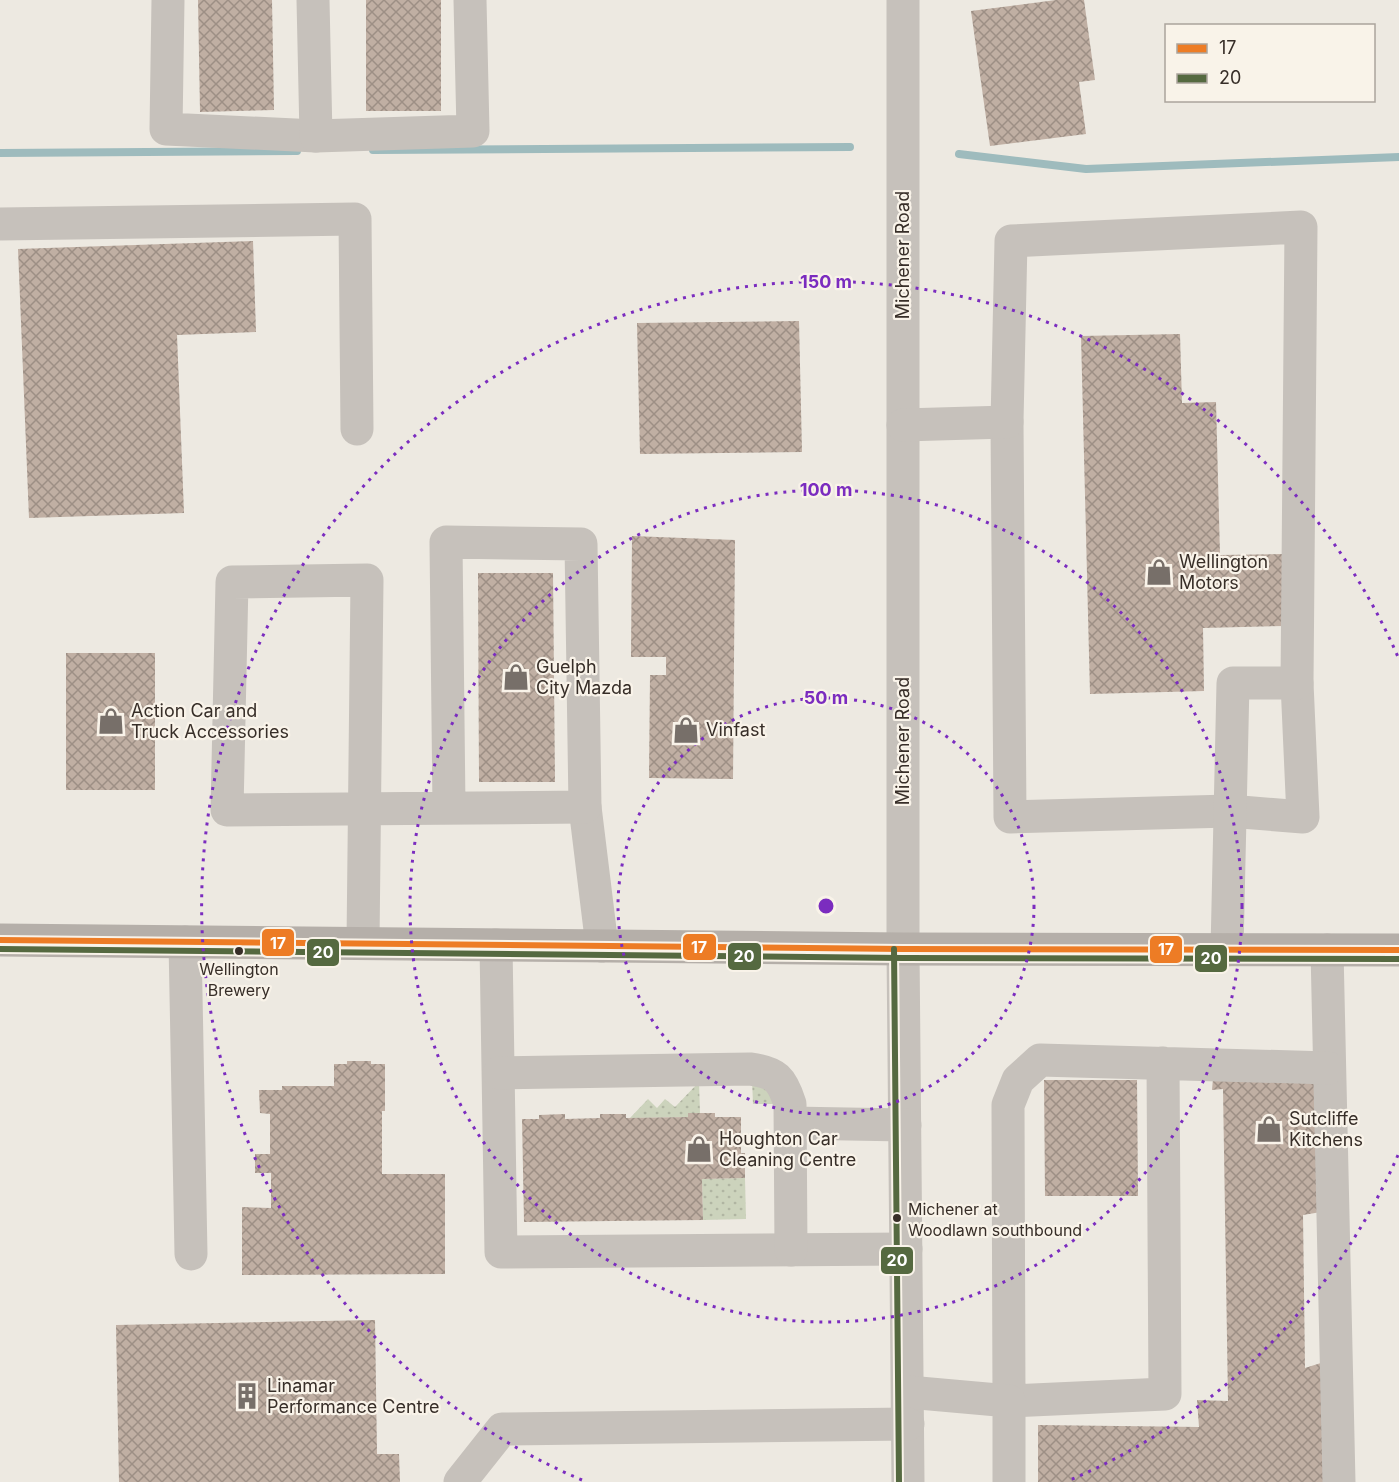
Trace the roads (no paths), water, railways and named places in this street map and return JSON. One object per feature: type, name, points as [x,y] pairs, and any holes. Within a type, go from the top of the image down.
[{"type":"main road","points":[[0,940],[903,949],[1399,950]]},
{"type":"street","points":[[168,0],[166,129],[316,136],[473,131],[470,0]]},
{"type":"street","points":[[313,0],[316,136]]},
{"type":"street","name":"Michener Road","points":[[903,0],[903,949],[908,1482]]},
{"type":"street","points":[[0,224],[355,219],[357,429]]},
{"type":"street","points":[[1301,227],[1297,683],[1303,817],[1229,811],[1010,817],[1007,422],[1011,241],[1301,227]]},
{"type":"street","points":[[903,425],[1007,422]]},
{"type":"street","points":[[449,808],[446,542],[581,544],[585,807],[602,946]]},
{"type":"street","points":[[363,943],[364,809],[367,580],[232,582],[227,810],[364,809],[585,807]]},
{"type":"street","points":[[1227,950],[1233,683],[1297,683]]},
{"type":"street","points":[[185,942],[191,1254]]},
{"type":"street","points":[[496,945],[501,1252],[906,1250]]},
{"type":"street","points":[[1327,950],[1339,1482]]},
{"type":"street","points":[[1009,1482],[1008,1105],[1018,1080],[1040,1060],[1329,1068]]},
{"type":"street","points":[[460,1482],[502,1429],[1165,1394],[1163,1063]]},
{"type":"street","points":[[499,1073],[750,1069],[765,1071],[778,1078],[786,1090],[790,1104],[791,1250]]},
{"type":"street","points":[[791,1123],[905,1125]]},
{"type":"waterway","points":[[373,150],[850,147]]},
{"type":"waterway","points":[[0,153],[297,151]]},
{"type":"waterway","points":[[959,154],[1086,169],[1399,157]]},
{"type":"place","name":"Wellington Motors","points":[[1159,572]]},
{"type":"place","name":"Guelph City Mazda","points":[[516,677]]},
{"type":"place","name":"Action Car and Truck Accessories","points":[[111,721]]},
{"type":"place","name":"Vinfast","points":[[686,730]]},
{"type":"place","name":"Wellington Brewery","points":[[239,951]]},
{"type":"place","name":"Sutcliffe Kitchens","points":[[1269,1129]]},
{"type":"place","name":"Houghton Car Cleaning Centre","points":[[699,1149]]},
{"type":"place","name":"Michener at Woodlawn southbound","points":[[897,1218]]},
{"type":"place","name":"Linamar Performance Centre","points":[[247,1396]]}]
